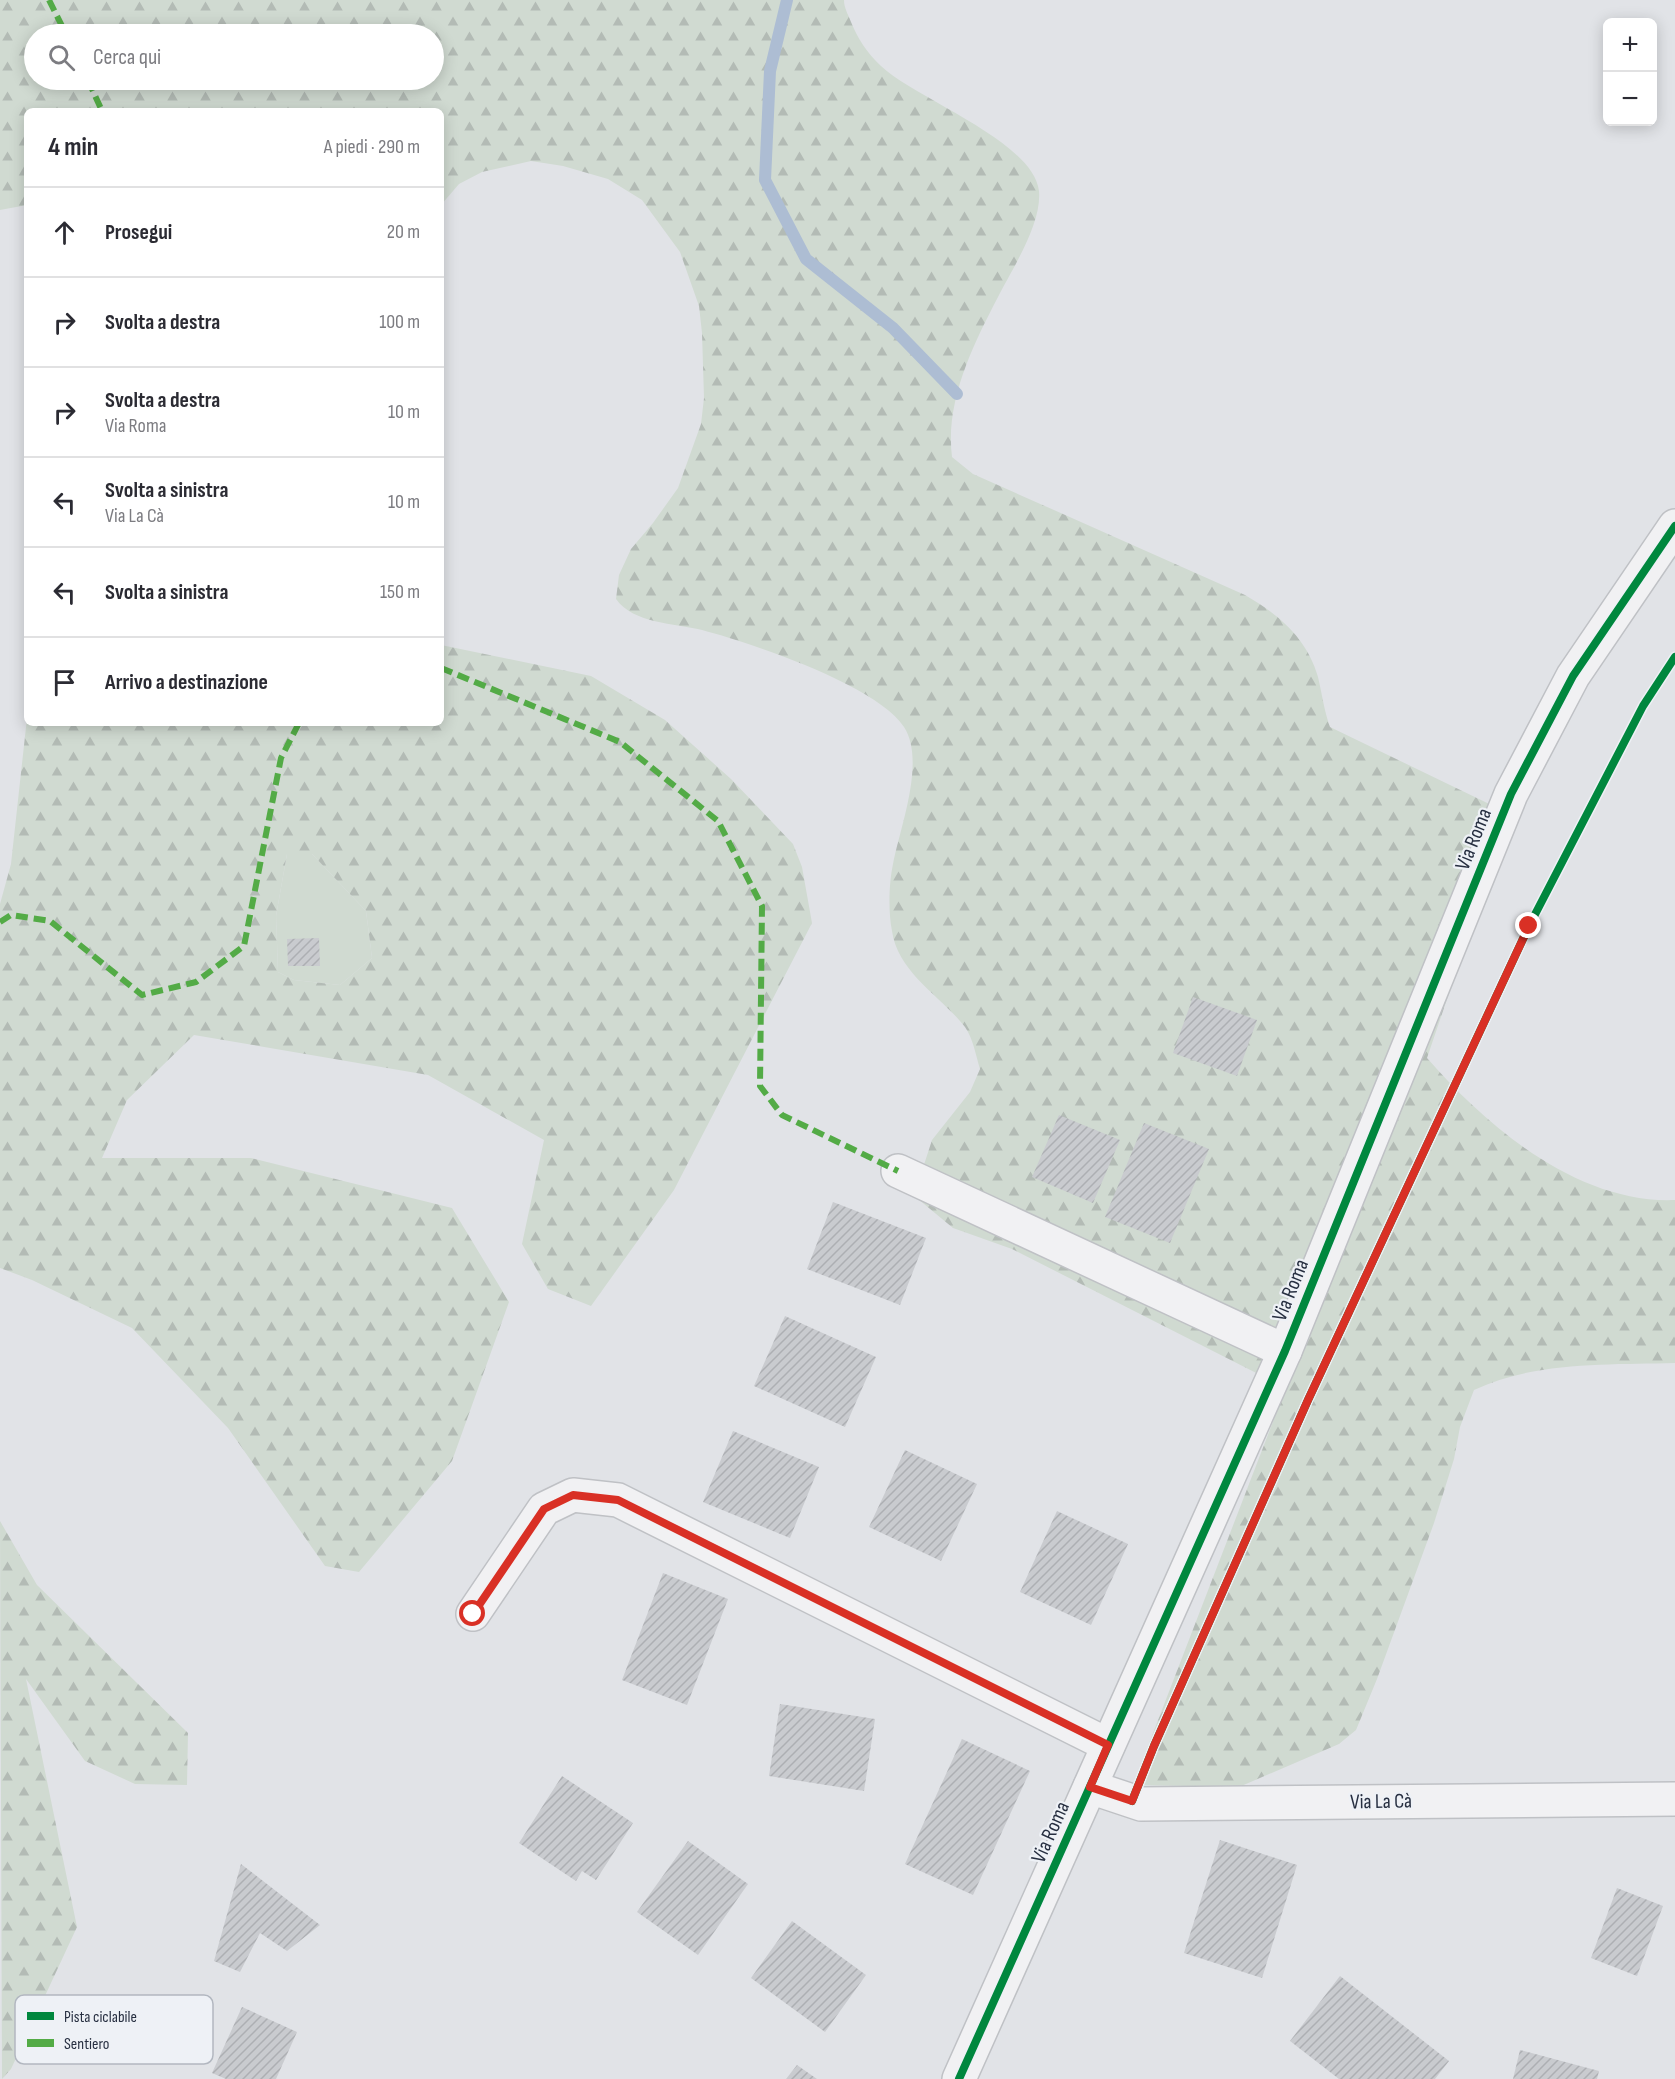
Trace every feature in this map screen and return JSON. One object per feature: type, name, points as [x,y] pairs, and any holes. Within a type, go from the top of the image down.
[{"type":"street","name":"Via Roma","points":[[959,2079],[1285,1351],[1511,794],[1573,676],[1675,526]]},
{"type":"street","name":"Via Roma","points":[[898,1171],[1285,1351]]},
{"type":"street","points":[[473,1614],[544,1509],[573,1495],[618,1500],[1108,1745]]},
{"type":"street","name":"Via La Cà","points":[[1090,1787],[1141,1804],[1675,1799]]},
{"type":"green space","points":[[0,0],[844,0],[846,11],[860,40],[881,66],[898,79],[996,138],[1017,155],[1032,173],[1039,191],[1036,218],[1025,246],[979,334],[963,374],[953,415],[952,457],[973,474],[1257,602],[1280,619],[1307,650],[1318,677],[1330,727],[1510,814],[1427,1058],[1477,1110],[1506,1134],[1537,1156],[1570,1175],[1604,1189],[1639,1198],[1675,1200],[1675,1363],[1547,1369],[1497,1381],[1474,1390],[1460,1427],[1454,1459],[1434,1523],[1356,1730],[1339,1744],[1239,1787],[1133,1785],[1286,1388],[1012,1249],[953,1228],[918,1199],[921,1174],[932,1140],[970,1092],[980,1069],[968,1031],[911,972],[896,946],[892,931],[890,888],[892,872],[912,776],[913,758],[910,741],[904,727],[890,711],[841,681],[780,655],[724,636],[644,618],[624,607],[616,599],[619,575],[631,549],[678,488],[701,424],[704,398],[699,306],[680,252],[642,200],[608,179],[563,166],[531,161],[482,172],[459,184],[444,202],[444,108],[24,108],[24,206],[0,210]]},
{"type":"green space","points":[[444,646],[591,676],[665,720],[731,779],[793,844],[802,867],[812,923],[674,1190],[591,1306],[548,1289],[522,1244],[544,1140],[428,1075],[194,1035],[127,1100],[102,1158],[251,1158],[452,1208],[509,1302],[452,1461],[359,1572],[325,1566],[228,1428],[132,1328],[32,1280],[0,1268],[0,904],[11,864],[26,726],[444,726]],"holes":[[[287,854],[312,854],[366,911],[372,958],[340,985],[294,980],[278,972],[276,916]]]},
{"type":"green space","points":[[287,854],[312,854],[366,911],[372,958],[340,985],[294,980],[278,972],[276,916]]},
{"type":"green space","points":[[0,1521],[37,1585],[188,1733],[187,1785],[135,1784],[85,1761],[26,1679],[77,1927],[45,1995],[15,1995],[15,2060],[2,2079]]},
{"type":"building","points":[[319,938],[320,966],[288,966],[287,939]]},
{"type":"building","points":[[1193,997],[1257,1020],[1237,1076],[1173,1053]]},
{"type":"building","points":[[1059,1115],[1120,1140],[1093,1203],[1032,1177]]},
{"type":"building","points":[[1144,1123],[1209,1149],[1170,1243],[1105,1217]]},
{"type":"building","points":[[833,1202],[926,1238],[900,1305],[807,1269]]},
{"type":"building","points":[[785,1316],[876,1357],[845,1427],[754,1386]]},
{"type":"building","points":[[733,1431],[819,1467],[790,1538],[703,1502]]},
{"type":"building","points":[[905,1450],[977,1484],[941,1561],[869,1527]]},
{"type":"building","points":[[1057,1511],[1128,1544],[1091,1625],[1020,1592]]},
{"type":"building","points":[[663,1573],[728,1599],[687,1705],[622,1680]]},
{"type":"building","points":[[780,1704],[875,1719],[864,1791],[769,1776]]},
{"type":"building","points":[[962,1739],[1030,1771],[973,1895],[905,1864]]},
{"type":"building","points":[[562,1776],[633,1823],[596,1880],[582,1871],[576,1881],[519,1843]]},
{"type":"building","points":[[1220,1840],[1297,1865],[1262,1978],[1184,1953]]},
{"type":"building","points":[[688,1841],[748,1884],[698,1955],[637,1912]]},
{"type":"building","points":[[241,1864],[320,1925],[287,1951],[260,1933],[240,1972],[214,1961]]},
{"type":"building","points":[[1617,1888],[1663,1906],[1637,1976],[1591,1958]]},
{"type":"building","points":[[792,1921],[866,1975],[825,2032],[751,1978]]},
{"type":"building","points":[[1340,1976],[1449,2061],[1435,2079],[1339,2079],[1290,2041]]},
{"type":"building","points":[[242,2007],[297,2032],[276,2079],[226,2079],[212,2073]]},
{"type":"building","points":[[1520,2050],[1599,2071],[1597,2079],[1513,2079]]},
{"type":"building","points":[[797,2065],[817,2079],[786,2079]]},
{"type":"waterway","points":[[787,0],[770,71],[765,180],[806,259],[893,328],[957,394]]},
{"type":"marked path","points":[[49,0],[61,24]]},
{"type":"marked path","points":[[93,90],[101,108]]},
{"type":"marked path","points":[[444,669],[620,742],[718,821],[762,906],[760,1086],[782,1115],[898,1171]]},
{"type":"marked path","points":[[0,922],[11,915],[50,921],[142,995],[196,982],[244,946],[281,758],[297,726]]},
{"type":"cycle path","points":[[959,2079],[1285,1351],[1511,794],[1573,676],[1675,526]]},
{"type":"cycle path","points":[[1132,1801],[1154,1746],[1308,1400],[1529,926],[1643,706],[1675,657]]},
{"type":"route","points":[[473,1614],[544,1509],[573,1495],[618,1500],[1108,1745],[1090,1787],[1132,1801],[1154,1746],[1308,1400],[1529,926]]}]
